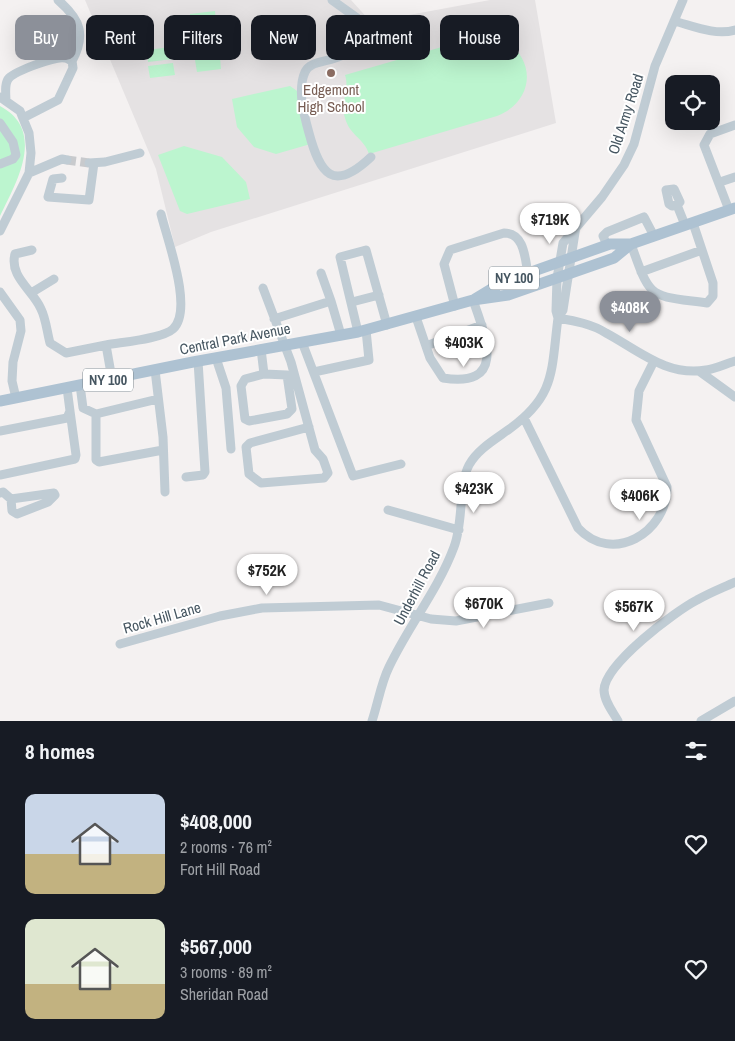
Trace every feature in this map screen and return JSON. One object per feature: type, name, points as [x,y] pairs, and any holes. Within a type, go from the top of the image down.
[{"type":"main road","name":"Central Park Avenue","points":[[0,402],[198,361],[362,331],[473,300],[508,295],[620,255],[632,244],[732,209]]},
{"type":"main road","name":"Central Park Avenue","points":[[473,300],[494,286],[607,245],[632,244]]},
{"type":"street","points":[[23,118],[58,100],[73,68],[72,61],[82,39],[79,28],[58,0]]},
{"type":"street","points":[[332,0],[357,18],[360,36],[351,50],[335,60],[312,65],[305,72],[302,93],[303,111],[315,154],[322,168],[329,175],[339,177],[350,173],[371,157]]},
{"type":"street","name":"Old Army Road","points":[[557,278],[563,242],[602,197],[624,165],[634,144],[655,66],[683,0]]},
{"type":"street","points":[[674,21],[713,31],[735,30]]},
{"type":"street","points":[[0,231],[30,173],[29,133],[20,111],[3,99],[6,85],[9,78],[33,65],[65,58],[72,61]]},
{"type":"street","points":[[0,123],[13,142],[16,155],[13,159],[0,164]]},
{"type":"street","points":[[732,209],[704,145],[710,134],[735,125]]},
{"type":"street","points":[[62,178],[53,180],[48,197],[89,200],[91,163],[140,153]]},
{"type":"street","points":[[30,173],[62,159],[67,160]]},
{"type":"street","points":[[720,182],[735,177]]},
{"type":"street","points":[[632,244],[641,272],[650,290],[660,296],[707,303],[713,296],[713,283],[702,250],[677,205]]},
{"type":"street","points":[[32,250],[15,254],[14,260],[17,276],[32,293],[42,310],[50,343],[66,354],[158,335],[173,329],[181,316],[179,279],[161,214]]},
{"type":"street","points":[[607,245],[604,236],[607,232],[644,217],[654,236]]},
{"type":"street","points":[[571,258],[576,226]]},
{"type":"street","points":[[455,306],[444,264],[450,250],[504,232],[512,233],[517,236],[523,249],[528,274]]},
{"type":"street","points":[[314,372],[369,360],[340,257],[366,250],[386,325]]},
{"type":"street","points":[[641,272],[702,250]]},
{"type":"street","name":"Underhill Road","points":[[558,318],[563,310],[571,258]]},
{"type":"street","points":[[321,273],[340,335]]},
{"type":"street","name":"Underhill Road","points":[[372,721],[389,668],[442,576],[460,530],[467,468],[473,458],[486,446],[524,418],[540,401],[550,382],[558,318],[556,311],[557,278]]},
{"type":"street","points":[[32,293],[54,280]]},
{"type":"street","points":[[262,288],[284,345],[309,428],[315,450],[323,460],[328,473],[324,478],[261,483],[249,474],[246,448],[250,443],[309,428]]},
{"type":"street","points":[[0,292],[20,320],[22,331],[13,362],[12,381],[16,398]]},
{"type":"street","points":[[352,302],[379,293]]},
{"type":"street","points":[[416,317],[430,358],[443,378],[469,380],[480,373],[487,365],[487,340],[473,300]]},
{"type":"street","points":[[274,320],[331,301]]},
{"type":"street","points":[[558,318],[573,320],[605,332],[654,361],[681,371],[699,370],[735,360]]},
{"type":"street","points":[[426,346],[482,325]]},
{"type":"street","points":[[302,342],[353,476],[401,464]]},
{"type":"street","points":[[106,345],[112,379]]},
{"type":"street","points":[[261,349],[264,374]]},
{"type":"street","points":[[216,358],[226,388],[230,449]]},
{"type":"street","points":[[186,477],[203,476],[205,472],[198,361]]},
{"type":"street","points":[[524,418],[578,528],[584,535],[604,545],[619,544],[639,537],[652,527],[663,513],[667,497],[666,487],[636,420],[639,391],[654,361]]},
{"type":"street","points":[[155,370],[164,450],[165,492]]},
{"type":"street","points":[[699,370],[735,397]]},
{"type":"street","points":[[264,374],[286,375],[292,409],[287,414],[248,421],[245,419],[241,386],[245,379],[264,374]]},
{"type":"street","points":[[80,385],[83,408],[96,414],[158,399]]},
{"type":"street","points":[[0,474],[75,459],[67,388]]},
{"type":"street","points":[[0,430],[67,418],[70,411]]},
{"type":"street","points":[[96,414],[96,460],[99,462],[164,450]]},
{"type":"street","points":[[0,493],[3,492],[11,499]]},
{"type":"street","points":[[388,510],[460,530]]},
{"type":"street","points":[[618,721],[609,706],[604,690],[610,674],[644,638],[678,612],[735,582]]},
{"type":"street","name":"Rock Hill Lane","points":[[120,644],[220,616],[262,608],[379,605],[419,616],[456,621],[549,603]]},
{"type":"street","points":[[701,721],[735,701]]},
{"type":"shaded area","name":"Edgemont High School","points":[[85,0],[351,0],[365,15],[326,15],[326,60],[430,60],[430,15],[409,15],[490,0],[535,0],[556,123],[211,232],[175,247],[156,169],[110,60],[154,60],[154,15],[91,15]]},
{"type":"green space","points":[[215,11],[215,15],[190,15]]},
{"type":"green space","points":[[164,48],[165,60],[148,62],[148,60],[154,60],[154,49]]},
{"type":"green space","points":[[440,48],[440,60],[519,60],[519,54],[525,66],[527,78],[525,89],[519,100],[510,109],[497,116],[369,154],[364,144],[350,129],[345,118],[345,75],[397,60],[430,60],[430,50]]},
{"type":"green space","points":[[195,60],[220,60],[221,69],[197,72]]},
{"type":"green space","points":[[173,63],[175,75],[150,78],[148,66]]},
{"type":"green space","points":[[290,86],[300,93],[314,143],[276,154],[254,147],[237,127],[232,99]]},
{"type":"green space","points":[[0,106],[14,117],[22,129],[25,143],[24,158],[19,173],[0,216]]},
{"type":"green space","points":[[184,146],[222,157],[246,182],[250,199],[187,214],[180,211],[158,155]]},
{"type":"tunnel","points":[[67,160],[89,163]]},
{"type":"place","name":"Edgemont High School","points":[[331,73]]}]
